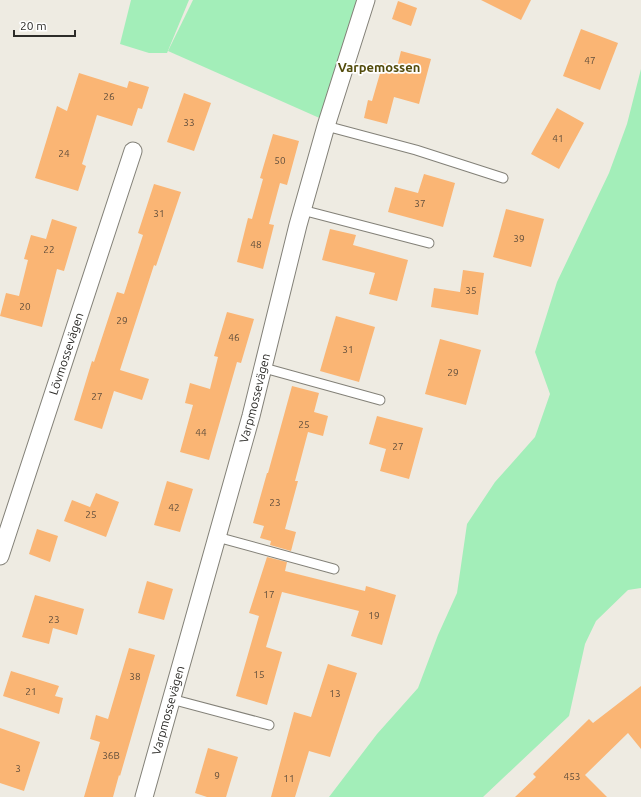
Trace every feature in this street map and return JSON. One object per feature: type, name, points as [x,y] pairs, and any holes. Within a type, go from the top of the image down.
[{"type":"street","name":"Varpmossevägen","points":[[144,797],[264,368],[279,299],[302,210],[326,126],[366,0]]},
{"type":"street","name":"Lövmossevägen","points":[[0,556],[133,152]]},
{"type":"lane","points":[[326,126],[416,150],[503,178]]},
{"type":"lane","points":[[302,210],[429,243]]},
{"type":"lane","points":[[264,368],[380,400]]},
{"type":"lane","points":[[217,537],[334,569]]},
{"type":"lane","points":[[171,699],[269,725]]},
{"type":"green space","points":[[131,0],[189,0],[167,53],[149,53],[120,44]]},
{"type":"green space","points":[[193,0],[362,0],[324,120],[168,51]]},
{"type":"green space","points":[[641,69],[641,588],[628,590],[596,621],[585,644],[569,716],[483,797],[329,797],[377,734],[418,688],[438,635],[457,593],[467,524],[495,482],[535,437],[550,394],[535,352],[557,282],[609,173],[627,124]]},
{"type":"building","points":[[481,0],[531,0],[521,20]]},
{"type":"building","points":[[398,1],[417,8],[411,26],[392,19]]},
{"type":"building","points":[[581,29],[618,43],[600,90],[563,76]]},
{"type":"building","points":[[401,51],[431,59],[419,104],[394,97],[387,124],[364,118],[368,100],[372,101],[383,63],[397,67]]},
{"type":"building","points":[[79,73],[127,88],[129,81],[149,87],[142,109],[138,108],[132,126],[97,115],[82,164],[86,166],[78,191],[35,178],[57,106],[67,111]]},
{"type":"building","points":[[184,93],[211,103],[194,151],[167,142]]},
{"type":"building","points":[[557,108],[584,123],[559,169],[531,154]]},
{"type":"building","points":[[273,134],[299,141],[287,185],[280,183],[269,224],[274,225],[263,269],[237,262],[248,218],[252,219],[263,179],[260,178]]},
{"type":"building","points":[[424,174],[455,183],[443,227],[388,212],[395,187],[418,193]]},
{"type":"building","points":[[154,184],[181,192],[156,266],[154,265],[120,370],[149,379],[142,400],[114,391],[102,429],[74,420],[92,361],[94,362],[117,292],[124,294],[143,235],[138,233]]},
{"type":"building","points":[[506,209],[544,219],[531,267],[493,257]]},
{"type":"building","points":[[52,219],[77,227],[64,271],[57,269],[42,327],[0,316],[6,293],[19,296],[28,260],[24,259],[31,235],[46,239]]},
{"type":"building","points":[[330,229],[356,235],[353,245],[408,260],[397,301],[369,294],[375,273],[322,260]]},
{"type":"building","points":[[463,270],[484,273],[478,315],[431,307],[434,288],[460,292]]},
{"type":"building","points":[[227,312],[254,319],[241,363],[237,362],[209,460],[180,452],[193,405],[185,403],[190,383],[210,389],[218,357],[214,356]]},
{"type":"building","points":[[336,316],[375,327],[359,382],[320,371]]},
{"type":"building","points":[[440,339],[481,350],[466,405],[425,394]]},
{"type":"building","points":[[292,386],[319,393],[314,412],[328,416],[323,436],[308,432],[295,481],[298,481],[285,529],[296,532],[291,551],[270,545],[271,541],[260,538],[264,526],[253,523]]},
{"type":"building","points":[[377,416],[423,428],[409,479],[380,471],[386,449],[369,444]]},
{"type":"building","points":[[167,481],[193,489],[180,532],[154,525]]},
{"type":"building","points":[[96,493],[119,502],[106,537],[64,521],[72,500],[90,507]]},
{"type":"building","points":[[37,529],[58,536],[50,562],[29,554]]},
{"type":"building","points":[[267,557],[287,562],[285,571],[365,591],[366,586],[396,595],[382,645],[351,636],[359,611],[282,592],[266,647],[282,652],[267,705],[236,696],[259,616],[249,613]]},
{"type":"building","points":[[147,581],[173,589],[164,620],[138,613]]},
{"type":"building","points":[[35,595],[84,609],[77,635],[53,628],[49,644],[22,637]]},
{"type":"building","points":[[129,648],[155,655],[120,776],[119,775],[113,797],[84,797],[100,742],[90,739],[96,715],[108,719]]},
{"type":"building","points":[[328,664],[357,673],[330,757],[309,751],[295,797],[271,797],[294,712],[311,717]]},
{"type":"building","points":[[11,671],[59,686],[55,696],[63,698],[59,714],[3,696]]},
{"type":"building","points":[[641,686],[641,749],[628,733],[585,775],[607,797],[515,797],[536,777],[533,774],[589,719],[593,723]]},
{"type":"building","points":[[0,728],[40,742],[24,791],[0,783]]},
{"type":"building","points":[[208,748],[238,757],[226,797],[207,797],[195,793]]},
{"type":"district","name":"Varpemossen","points":[[379,67]]}]
